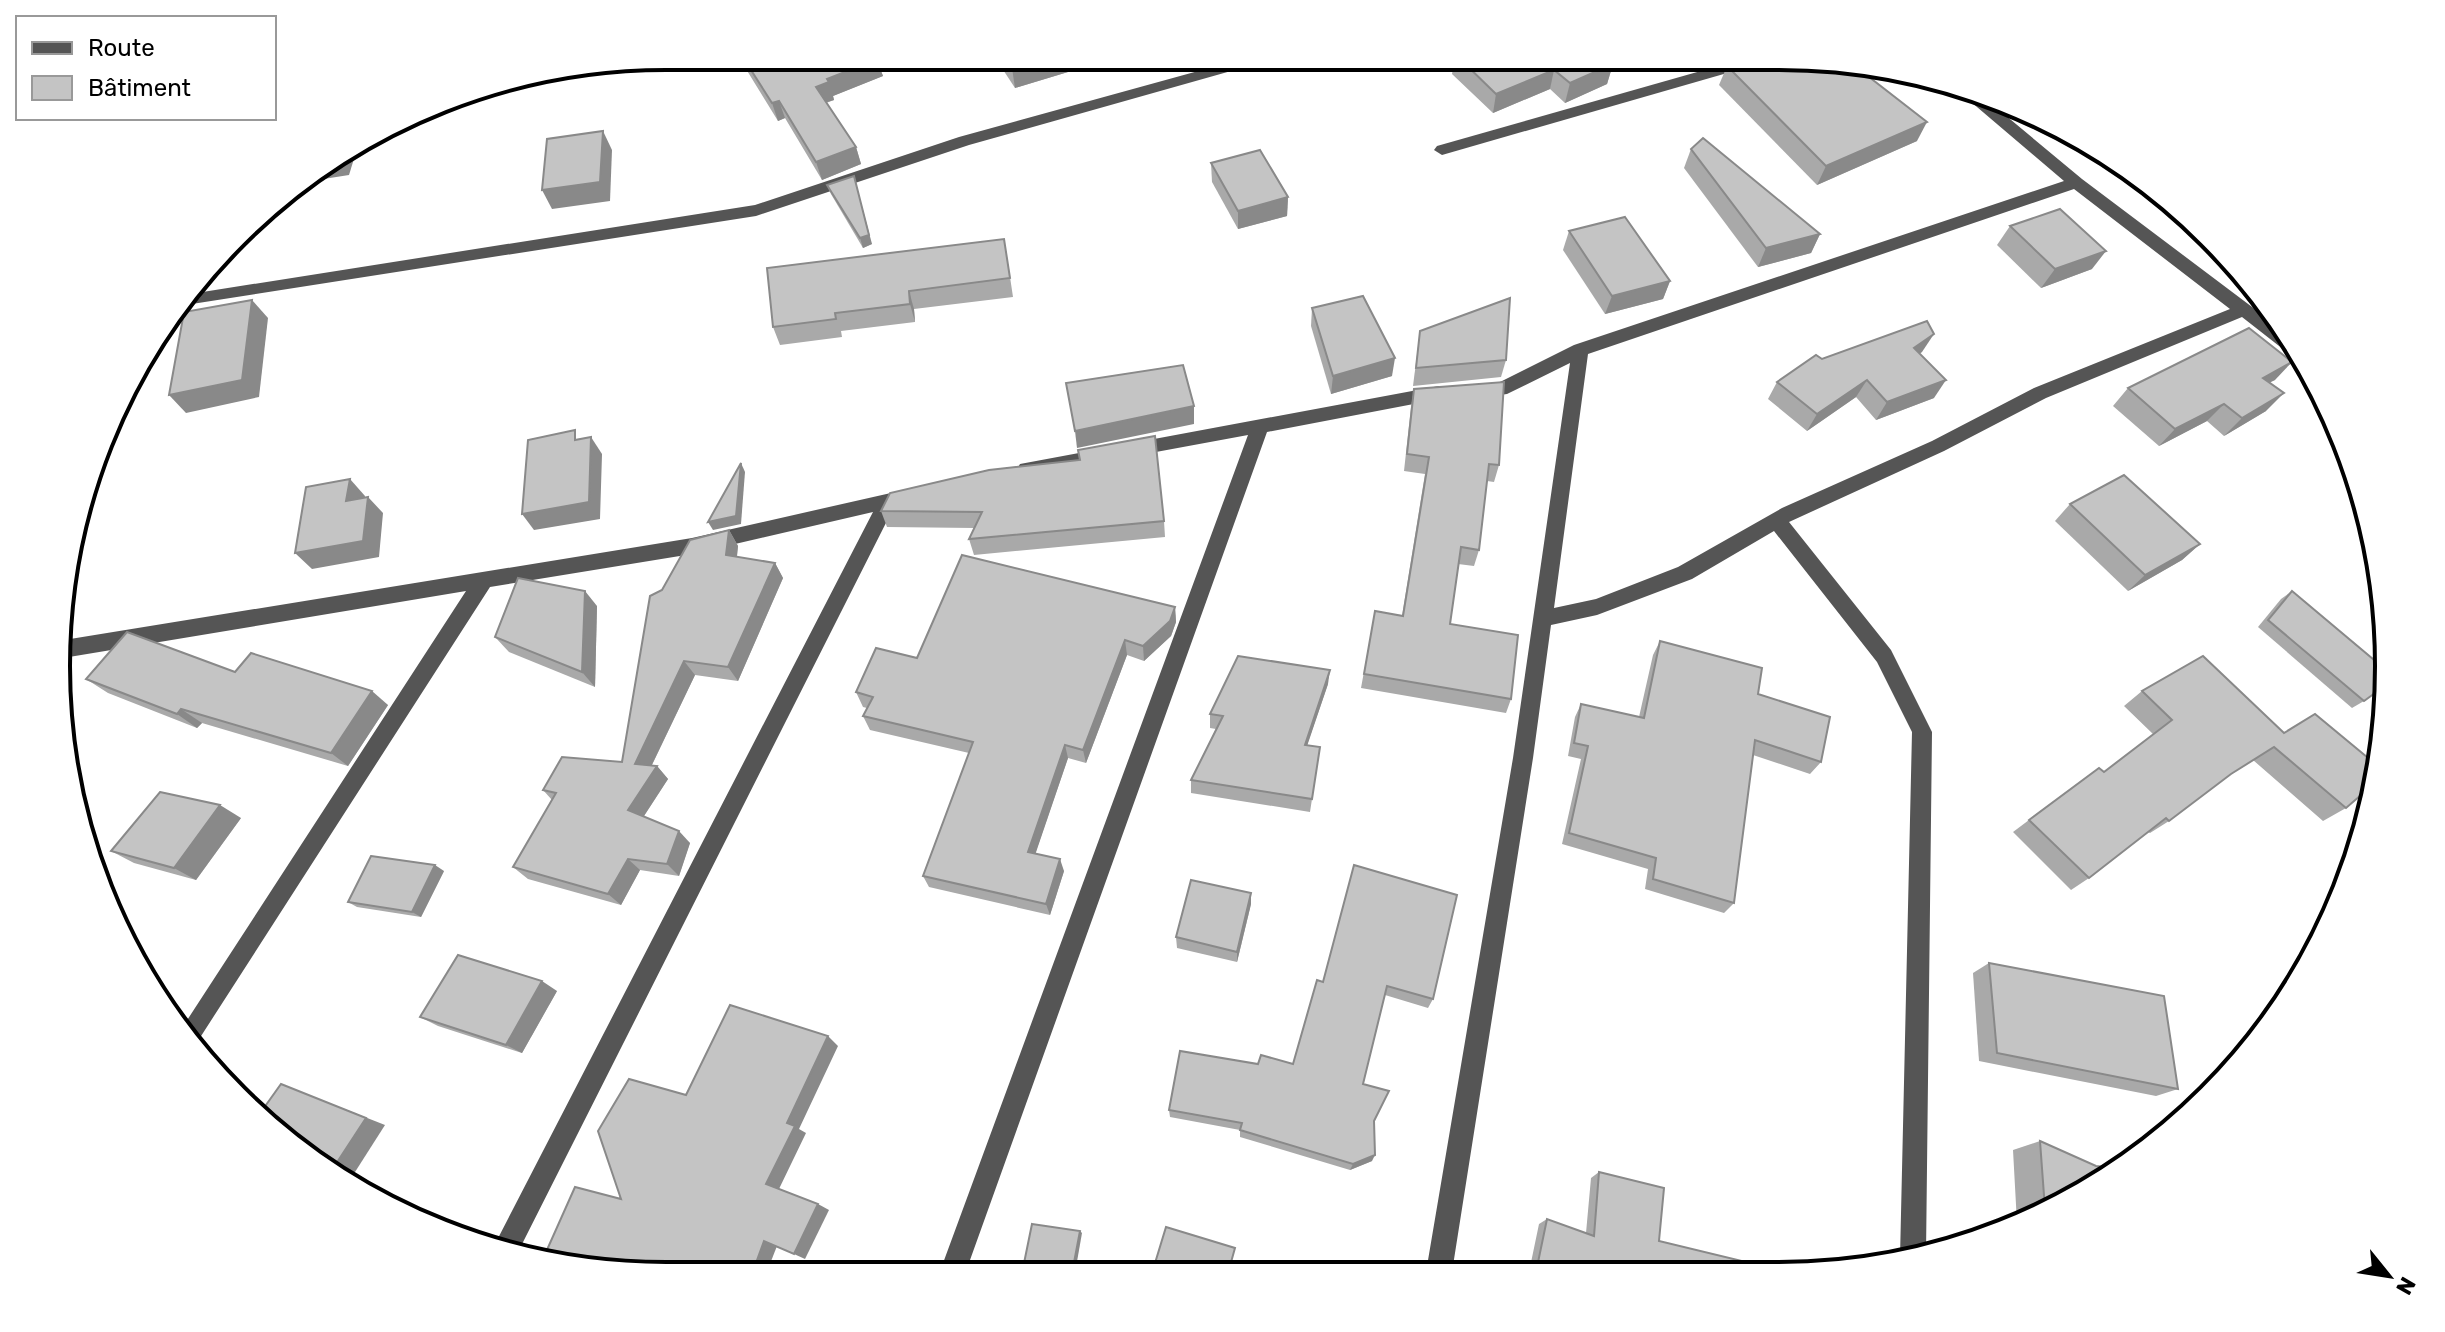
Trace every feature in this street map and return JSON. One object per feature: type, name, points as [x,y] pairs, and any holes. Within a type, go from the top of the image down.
[{"type":"street","points":[[196,299],[756,210],[964,141],[1218,70]]},
{"type":"street","points":[[1442,150],[1721,70]]},
{"type":"street","points":[[1986,108],[2076,183],[2273,333]]},
{"type":"street","points":[[1011,473],[1424,394],[1501,389],[1580,350],[2076,183]]},
{"type":"street","points":[[1543,619],[1597,607],[1685,573],[1777,520],[1938,446],[2040,393],[2243,310]]},
{"type":"street","points":[[1441,1262],[1543,619],[1580,350]]},
{"type":"street","points":[[956,1262],[1261,424]]},
{"type":"street","points":[[70,648],[692,546],[934,491]]},
{"type":"street","points":[[510,1241],[888,501]]},
{"type":"street","points":[[1777,520],[1884,656],[1922,732],[1913,1247]]},
{"type":"street","points":[[194,1030],[484,580]]},
{"type":"building","points":[[751,70],[850,70],[816,87],[856,147],[816,162],[779,101],[772,103]]},
{"type":"building","points":[[1471,70],[1554,70],[1496,94]]},
{"type":"building","points":[[1554,70],[1599,70],[1570,83]]},
{"type":"building","points":[[1731,70],[1818,71],[1869,77],[1927,122],[1826,166]]},
{"type":"building","points":[[603,131],[600,182],[542,190],[547,139]]},
{"type":"building","points":[[1703,138],[1820,234],[1766,248],[1691,149]]},
{"type":"building","points":[[1260,150],[1288,197],[1238,211],[1211,163]]},
{"type":"building","points":[[854,176],[869,235],[860,238],[827,185]]},
{"type":"building","points":[[2060,209],[2106,251],[2055,269],[2010,226]]},
{"type":"building","points":[[1625,217],[1670,281],[1612,296],[1569,231]]},
{"type":"building","points":[[1004,239],[1010,278],[909,291],[910,304],[835,313],[836,319],[773,327],[767,268]]},
{"type":"building","points":[[1363,296],[1395,358],[1333,376],[1312,308]]},
{"type":"building","points":[[1510,298],[1506,360],[1416,368],[1420,331]]},
{"type":"building","points":[[252,300],[242,380],[169,395],[183,317],[187,311]]},
{"type":"building","points":[[1927,321],[1934,334],[1914,348],[1946,380],[1887,402],[1867,380],[1817,414],[1777,382],[1816,355],[1822,359]]},
{"type":"building","points":[[2249,328],[2292,362],[2263,378],[2284,393],[2242,418],[2224,404],[2175,429],[2128,388]]},
{"type":"building","points":[[1183,365],[1194,406],[1075,431],[1066,383]]},
{"type":"building","points":[[1504,382],[1499,465],[1489,464],[1479,550],[1461,547],[1450,624],[1518,635],[1511,699],[1364,674],[1375,611],[1403,616],[1429,457],[1407,454],[1414,389]]},
{"type":"building","points":[[575,430],[575,440],[591,437],[589,502],[522,514],[528,440]]},
{"type":"building","points":[[1155,436],[1164,521],[969,539],[982,512],[881,511],[890,493],[989,470],[1080,460],[1078,450]]},
{"type":"building","points":[[741,463],[736,516],[708,522]]},
{"type":"building","points":[[2124,475],[2200,544],[2145,575],[2070,504]]},
{"type":"building","points":[[350,479],[346,501],[368,497],[363,541],[295,553],[306,487]]},
{"type":"building","points":[[729,530],[726,555],[775,563],[728,667],[684,661],[635,764],[657,766],[628,810],[679,831],[667,864],[628,859],[608,894],[513,867],[556,793],[543,790],[562,757],[622,762],[650,596],[662,590],[690,540]]},
{"type":"building","points":[[962,555],[1175,607],[1170,621],[1143,646],[1125,640],[1083,750],[1065,745],[1028,852],[1060,859],[1046,904],[923,876],[973,742],[863,716],[873,697],[856,692],[876,648],[917,658]]},
{"type":"building","points":[[518,578],[585,591],[582,672],[495,637]]},
{"type":"building","points":[[2292,591],[2375,661],[2374,694],[2364,701],[2268,620]]},
{"type":"building","points":[[127,632],[235,672],[251,653],[372,691],[331,753],[181,709],[177,714],[86,679]]},
{"type":"building","points":[[1660,641],[1762,668],[1758,694],[1830,717],[1821,762],[1755,740],[1734,903],[1653,879],[1656,858],[1569,833],[1588,746],[1574,743],[1581,704],[1644,718]]},
{"type":"building","points":[[1238,656],[1330,670],[1305,745],[1320,747],[1312,799],[1191,780],[1223,716],[1210,714]]},
{"type":"building","points":[[2203,656],[2284,733],[2315,714],[2368,758],[2361,795],[2346,808],[2274,747],[2231,774],[2169,821],[2166,818],[2089,878],[2029,820],[2099,768],[2104,772],[2172,720],[2142,691]]},
{"type":"building","points":[[160,792],[220,805],[174,868],[111,851]]},
{"type":"building","points":[[371,856],[435,865],[412,912],[348,902]]},
{"type":"building","points":[[1354,865],[1457,895],[1433,999],[1387,986],[1363,1084],[1389,1091],[1374,1121],[1375,1155],[1353,1164],[1240,1130],[1242,1123],[1169,1110],[1180,1051],[1258,1064],[1261,1055],[1293,1064],[1317,980],[1323,982]]},
{"type":"building","points":[[1191,880],[1251,893],[1237,952],[1176,937]]},
{"type":"building","points":[[458,955],[542,981],[506,1045],[420,1017]]},
{"type":"building","points":[[1989,963],[2164,996],[2178,1089],[1997,1053]]},
{"type":"building","points":[[730,1005],[828,1036],[787,1123],[795,1126],[766,1184],[818,1204],[794,1254],[764,1241],[756,1262],[627,1261],[547,1250],[575,1187],[621,1199],[598,1131],[629,1079],[686,1095]]},
{"type":"building","points":[[281,1084],[366,1118],[337,1163],[265,1106]]},
{"type":"building","points":[[2040,1141],[2102,1167],[2077,1182],[2044,1200]]},
{"type":"building","points":[[1599,1172],[1664,1188],[1659,1241],[1746,1262],[1538,1262],[1547,1219],[1594,1236]]},
{"type":"building","points":[[1032,1224],[1080,1231],[1074,1262],[1024,1262]]},
{"type":"building","points":[[1166,1227],[1235,1248],[1231,1262],[1155,1262]]}]
